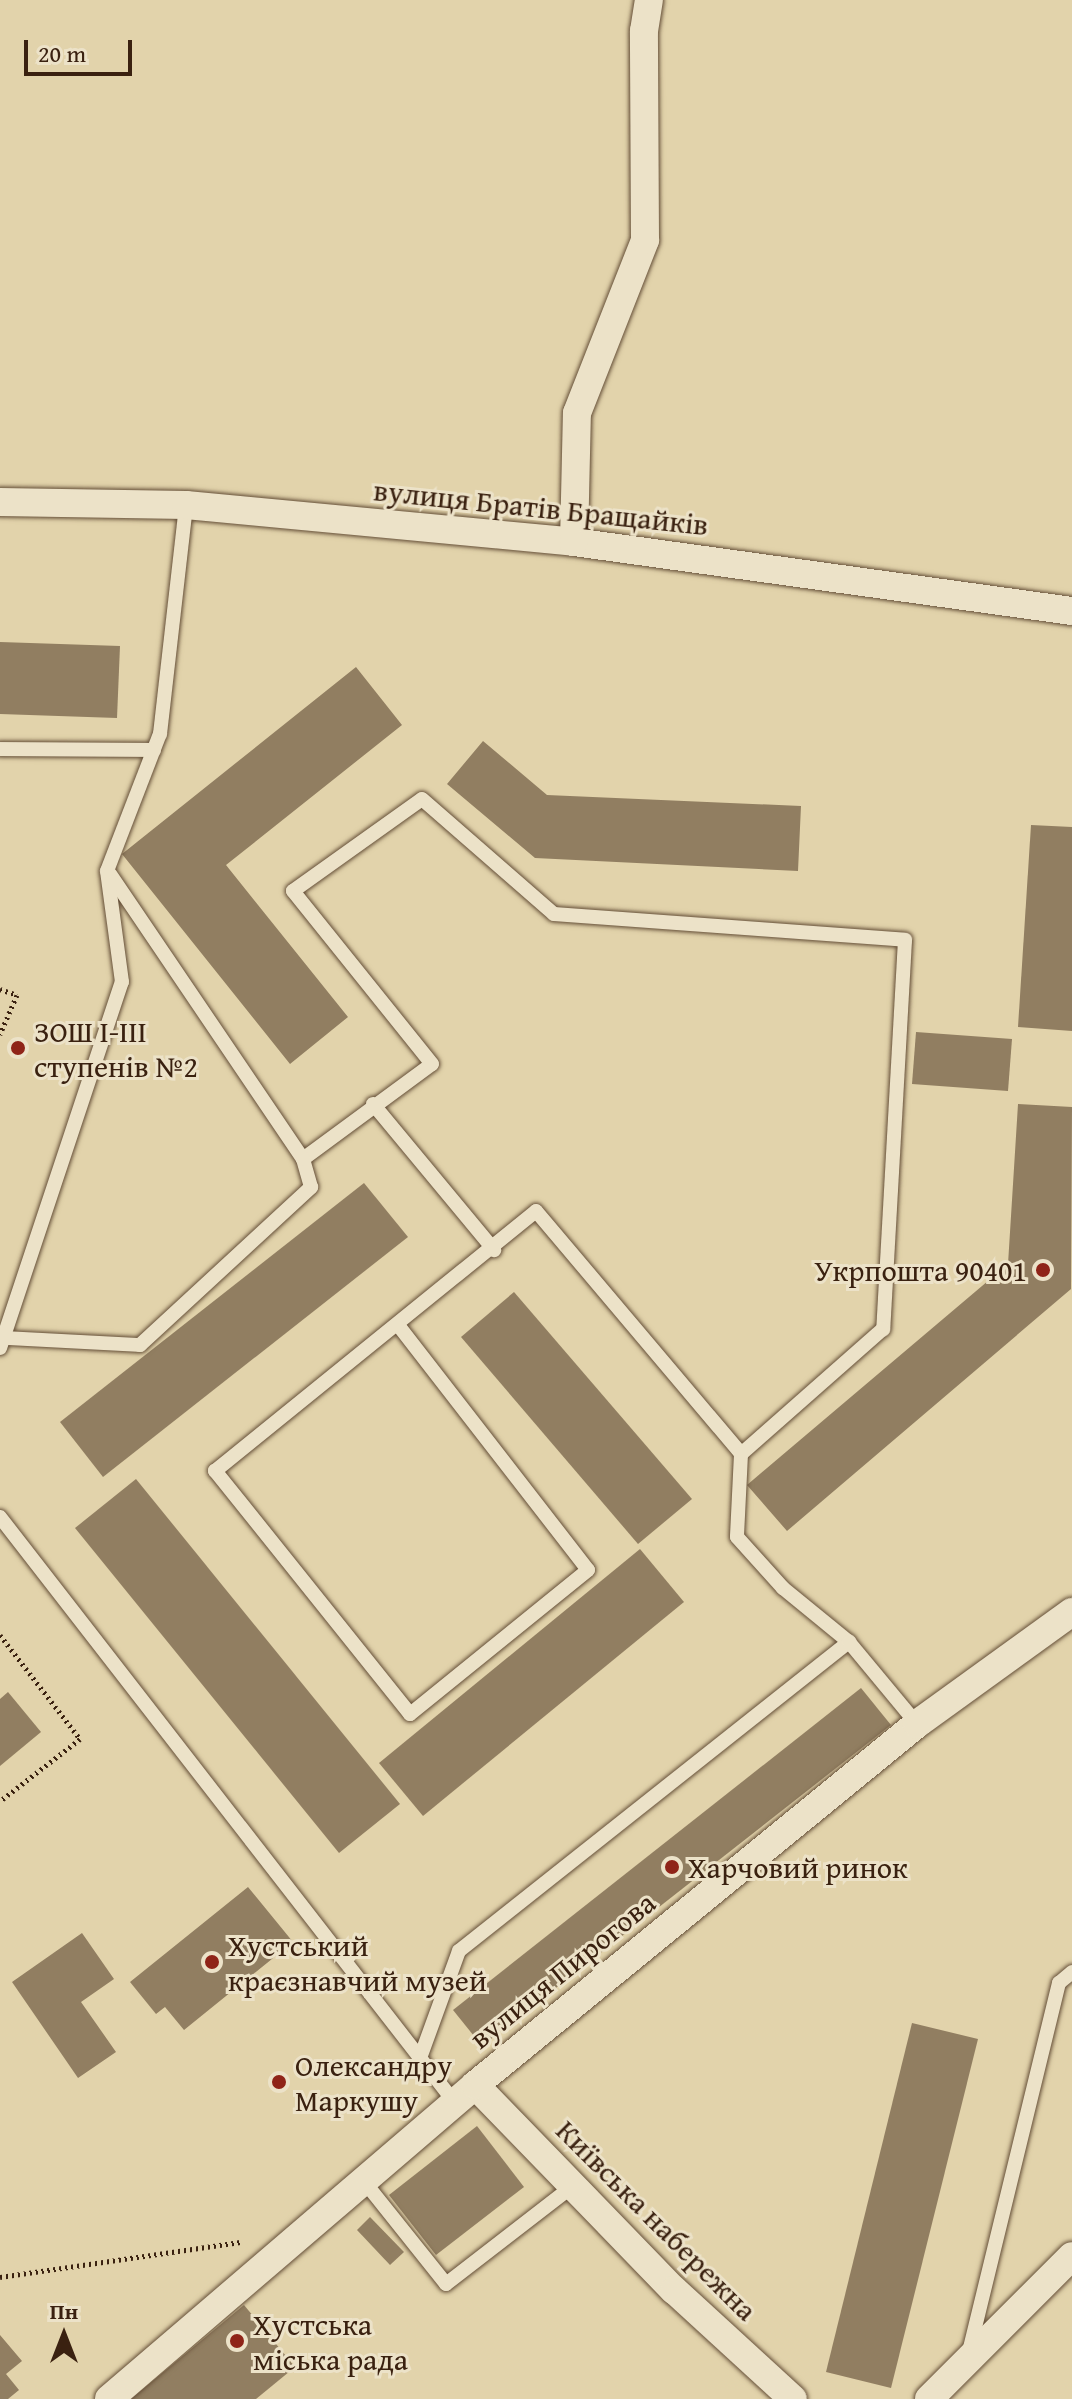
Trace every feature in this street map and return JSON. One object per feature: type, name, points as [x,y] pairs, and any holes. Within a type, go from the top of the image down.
[{"type":"street","points":[[574,542],[577,413],[645,240],[644,31],[649,0]]},
{"type":"street","name":"вулиця Братів Бращайків","points":[[0,502],[186,505],[574,542],[1072,611]]},
{"type":"street","name":"вулиця Пирогова","points":[[109,2399],[465,2094],[917,1724],[1072,1612]]},
{"type":"street","name":"Київська набережна","points":[[465,2094],[573,2186],[674,2290],[793,2399]]},
{"type":"street","points":[[929,2399],[965,2368],[1071,2252]]},
{"type":"lane","points":[[107,871],[303,1159],[311,1187],[140,1345],[3,1343],[122,982],[107,871],[160,734],[186,505]]},
{"type":"lane","points":[[0,749],[154,750]]},
{"type":"lane","points":[[303,1159],[373,1104],[432,1064],[293,891],[422,799],[554,914],[905,940],[883,1329],[741,1454]]},
{"type":"lane","points":[[373,1104],[494,1250]]},
{"type":"lane","points":[[398,1325],[588,1570],[410,1714],[215,1471],[398,1325],[494,1250],[536,1211],[741,1454],[737,1537],[783,1588],[849,1642],[917,1724]]},
{"type":"lane","points":[[0,1517],[420,2058],[465,2094]]},
{"type":"lane","points":[[420,2058],[459,1951],[849,1642]]},
{"type":"lane","points":[[965,2368],[1059,1983],[1072,1972]]},
{"type":"lane","points":[[363,2180],[446,2284],[573,2186]]},
{"type":"path","points":[[0,989],[17,995],[0,1034]]},
{"type":"path","points":[[0,1635],[80,1739],[0,1801]]},
{"type":"path","points":[[0,2277],[252,2240]]},
{"type":"building","points":[[0,642],[120,646],[117,718],[0,714]]},
{"type":"building","points":[[356,667],[402,725],[226,865],[348,1017],[290,1064],[122,854]]},
{"type":"building","points":[[483,741],[547,795],[801,806],[798,871],[535,858],[447,784]]},
{"type":"building","points":[[1031,825],[1072,827],[1072,1031],[1018,1027]]},
{"type":"building","points":[[916,1032],[1012,1039],[1008,1091],[912,1084]]},
{"type":"building","points":[[1018,1104],[1072,1107],[1071,1289],[787,1531],[747,1485],[1008,1264]]},
{"type":"building","points":[[364,1183],[408,1237],[103,1477],[60,1422]]},
{"type":"building","points":[[514,1292],[692,1499],[638,1544],[461,1337]]},
{"type":"building","points":[[136,1479],[400,1804],[339,1853],[75,1528]]},
{"type":"building","points":[[640,1549],[684,1602],[423,1816],[379,1763]]},
{"type":"building","name":"Харчовий ринок","points":[[861,1688],[891,1725],[482,2046],[453,2010]]},
{"type":"building","points":[[8,1692],[41,1732],[0,1766],[0,1699]]},
{"type":"building","name":"Хустський краєзнавчий музей","points":[[248,1887],[293,1942],[184,2030],[165,2007],[156,2014],[130,1982]]},
{"type":"building","points":[[82,1933],[114,1979],[81,2002],[116,2052],[78,2078],[12,1982]]},
{"type":"building","points":[[912,2023],[978,2039],[891,2388],[826,2372]]},
{"type":"building","points":[[477,2126],[524,2187],[436,2255],[389,2195]]},
{"type":"building","points":[[370,2217],[404,2252],[390,2265],[357,2230]]},
{"type":"building","name":"Хустська міська рада","points":[[244,2305],[295,2367],[256,2399],[131,2399]]},
{"type":"building","points":[[0,2335],[22,2361],[6,2374],[19,2390],[8,2399],[0,2399]]},
{"type":"place","name":"ЗОШ І-ІІІ ступенів №2","points":[[18,1048]]},
{"type":"place","name":"Укрпошта 90401","points":[[1043,1270]]},
{"type":"place","name":"Харчовий ринок","points":[[672,1867]]},
{"type":"place","name":"Хустський краєзнавчий музей","points":[[212,1962]]},
{"type":"place","name":"Олександру Маркушу","points":[[279,2082]]},
{"type":"place","name":"Хустська міська рада","points":[[237,2341]]}]
